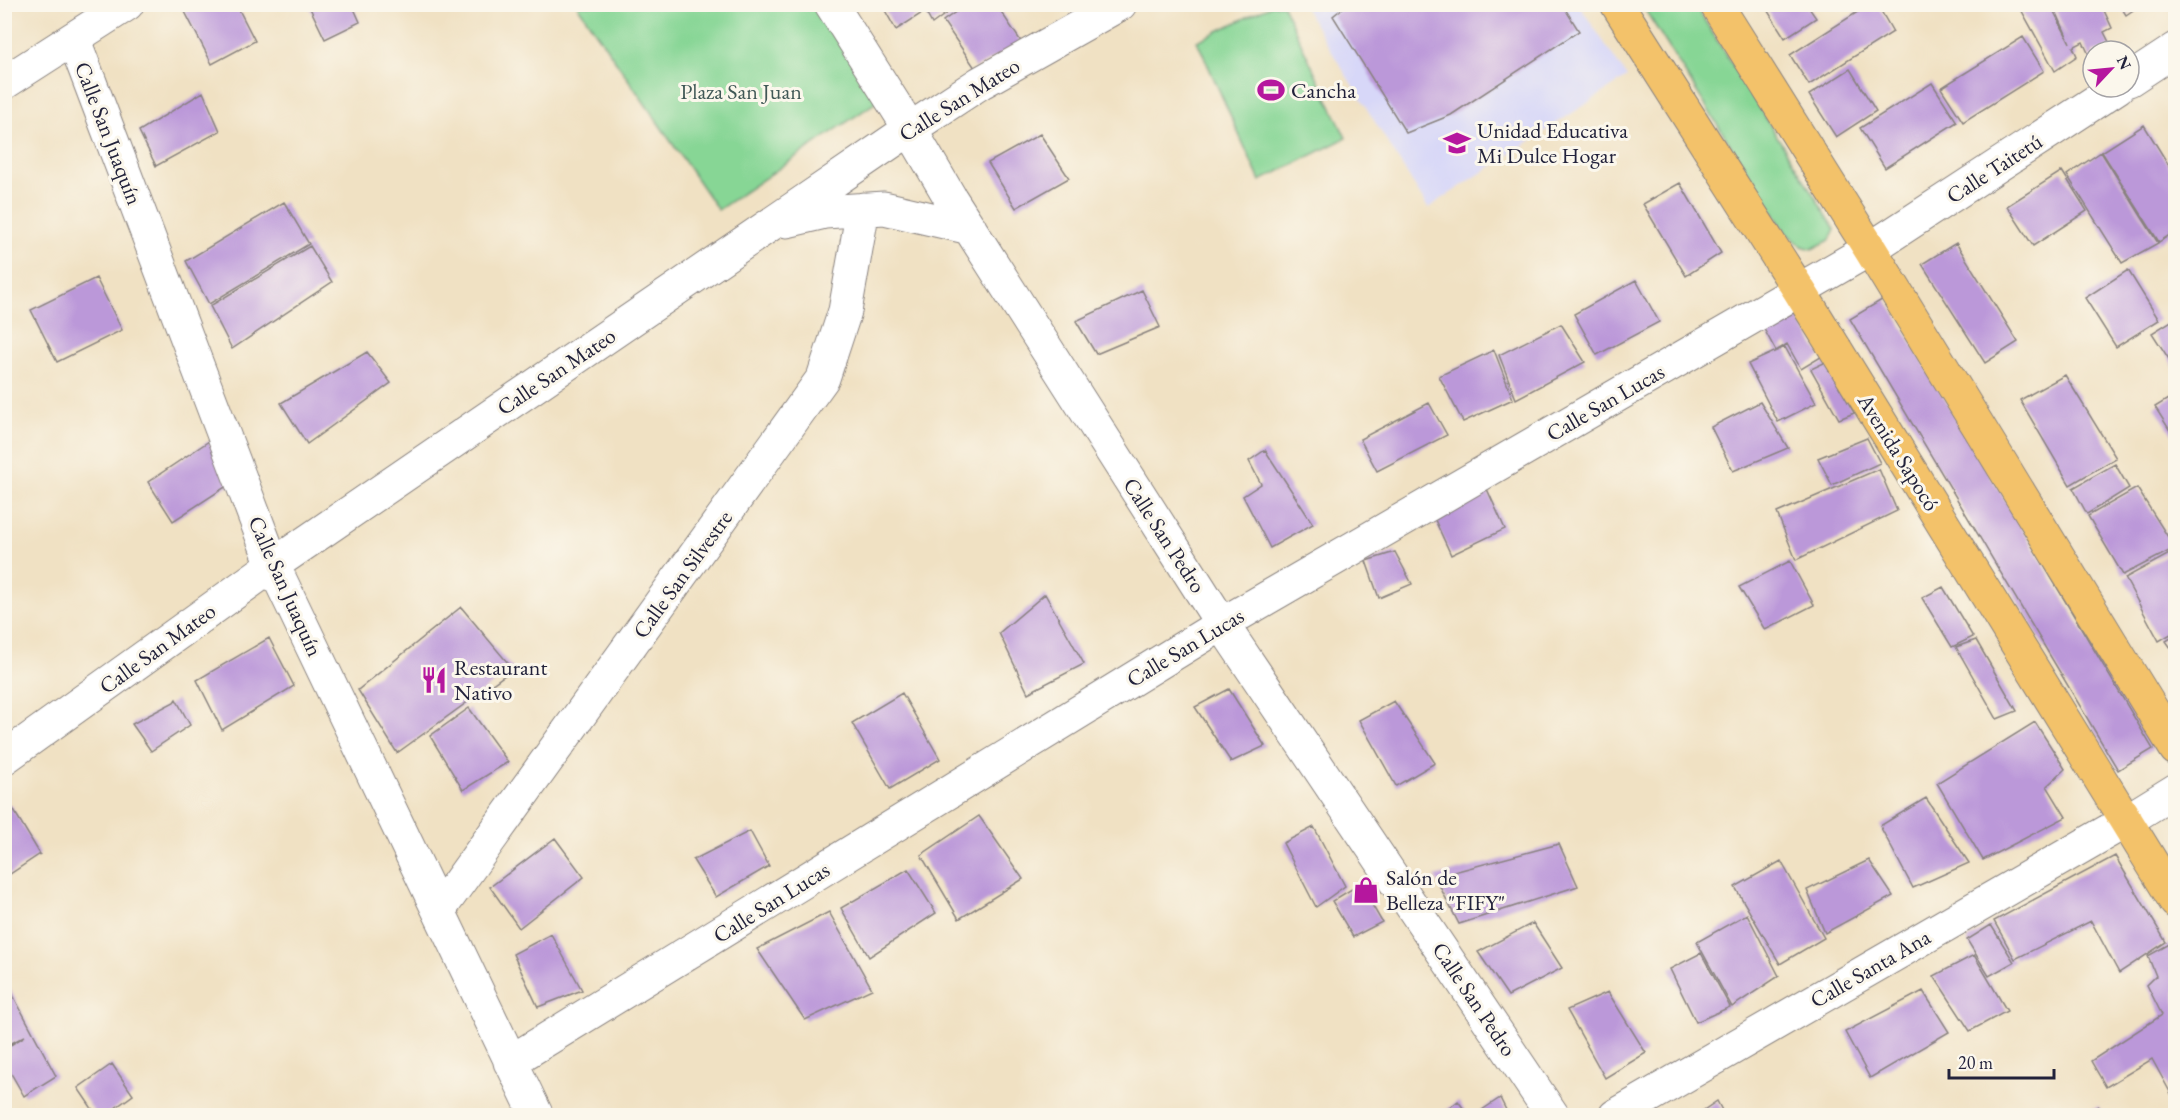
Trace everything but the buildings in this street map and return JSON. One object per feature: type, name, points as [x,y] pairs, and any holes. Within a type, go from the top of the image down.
[{"type":"main road","name":"Avenida Sapocó","points":[[1617,4],[1799,290],[2175,903]]},
{"type":"main road","points":[[1716,4],[1870,249],[2175,749]]},
{"type":"street","points":[[4,83],[128,4]]},
{"type":"street","name":"Calle San Pedro","points":[[831,4],[970,228],[1222,624],[1553,1116]]},
{"type":"street","name":"Calle San Mateo","points":[[4,758],[273,565],[910,129],[980,83],[1120,4]]},
{"type":"street","name":"Calle San Juaquín","points":[[74,40],[273,565],[537,1116]]},
{"type":"street","points":[[2141,72],[2175,49]]},
{"type":"street","name":"Calle Taitetú","points":[[1870,249],[2100,99]]},
{"type":"street","points":[[768,226],[825,212],[884,208],[970,228]]},
{"type":"street","name":"Calle San Silvestre","points":[[439,910],[823,378],[845,310],[863,209]]},
{"type":"street","name":"Calle San Lucas","points":[[510,1062],[1222,624],[1870,249]]},
{"type":"street","name":"Calle Santa Ana","points":[[1615,1116],[2126,821],[2175,790]]},
{"type":"shaded area","name":"Unidad Educativa Mi Dulce Hogar","points":[[1303,5],[1579,5],[1627,77],[1428,208]]},
{"type":"green space","name":"Plaza San Juan","points":[[577,5],[818,5],[882,98],[718,210]]},
{"type":"green space","name":"Cancha","points":[[1272,5],[1283,5],[1346,138],[1260,181],[1197,41]]},
{"type":"green space","points":[[1642,5],[1695,5],[1835,229],[1830,240],[1812,249],[1802,246],[1786,233]]},
{"type":"place","name":"Cancha","points":[[1271,90]]},
{"type":"place","name":"Unidad Educativa Mi Dulce Hogar","points":[[1457,143]]},
{"type":"place","name":"Restaurant Nativo","points":[[434,680]]},
{"type":"place","name":"Salón de Belleza \"FIFY\"","points":[[1366,890]]}]
